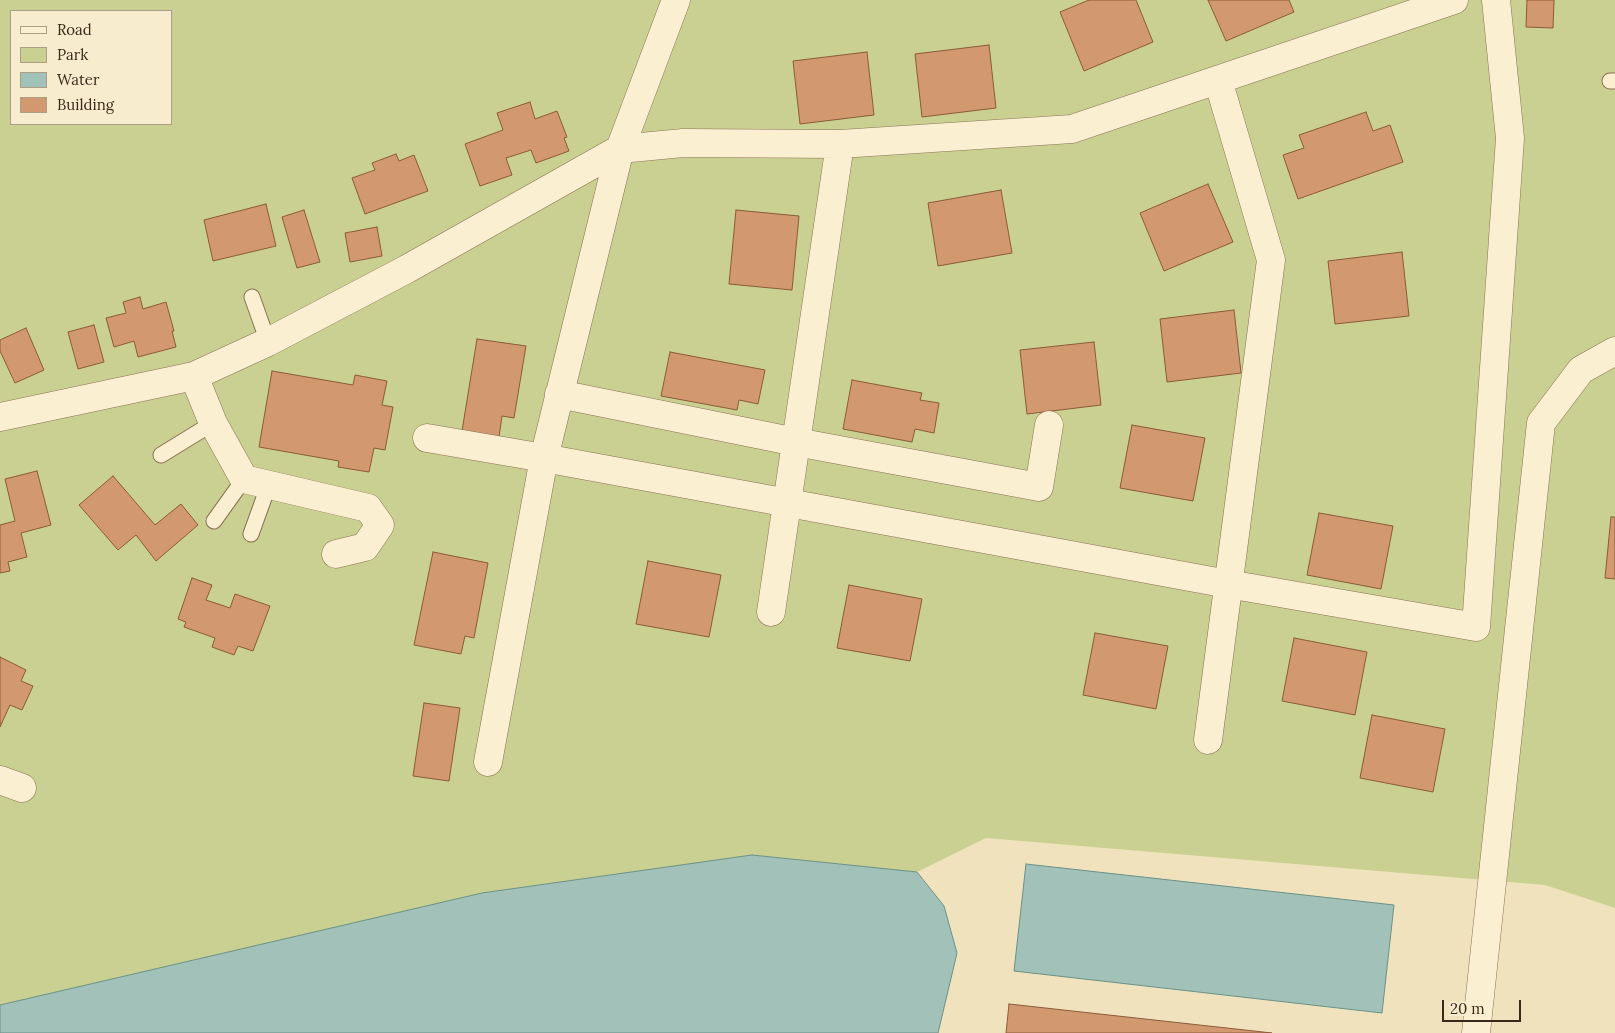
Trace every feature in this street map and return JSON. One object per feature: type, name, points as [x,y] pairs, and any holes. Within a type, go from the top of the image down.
[{"type":"street","points":[[488,762],[544,458],[559,394],[620,149],[676,0]]},
{"type":"street","points":[[0,417],[194,376],[268,342],[407,269],[620,149],[683,143],[840,144],[1072,129],[1454,0]]},
{"type":"street","points":[[427,438],[1228,584],[1476,627],[1510,138],[1496,0]]},
{"type":"street","points":[[1208,740],[1271,260],[1218,80]]},
{"type":"street","points":[[771,612],[840,144]]},
{"type":"street","points":[[1476,1033],[1541,423],[1581,370],[1615,351]]},
{"type":"street","points":[[194,376],[213,423],[257,482],[368,508],[380,525],[365,547],[336,554]]},
{"type":"street","points":[[559,394],[796,442],[1039,487],[1049,425]]},
{"type":"lane","points":[[252,298],[268,342]]},
{"type":"lane","points":[[160,455],[213,423]]},
{"type":"lane","points":[[214,521],[257,482]]},
{"type":"lane","points":[[251,534],[257,482]]},
{"type":"green space","points":[[0,0],[1615,0],[1615,908],[1545,885],[986,838],[917,872],[752,855],[482,893],[0,1005]]},
{"type":"water","points":[[752,855],[917,872],[944,906],[957,953],[938,1033],[0,1033],[0,1005],[482,893]]},
{"type":"water","points":[[1026,864],[1394,905],[1382,1013],[1014,971]]},
{"type":"building","points":[[1089,0],[1136,0],[1153,42],[1084,71],[1060,12]]},
{"type":"building","points":[[1208,0],[1289,0],[1294,12],[1226,41]]},
{"type":"building","points":[[1527,0],[1554,0],[1553,28],[1526,27]]},
{"type":"building","points":[[989,45],[996,108],[922,117],[915,54]]},
{"type":"building","points":[[867,52],[874,115],[800,124],[793,61]]},
{"type":"building","points":[[530,102],[535,119],[557,111],[567,137],[564,138],[569,151],[536,163],[531,150],[506,158],[512,175],[480,186],[465,144],[503,130],[497,113]]},
{"type":"building","points":[[1366,112],[1373,131],[1390,125],[1403,162],[1298,199],[1283,155],[1304,148],[1299,135]]},
{"type":"building","points":[[396,154],[399,161],[414,155],[428,191],[365,214],[352,178],[375,170],[372,163]]},
{"type":"building","points":[[1208,184],[1233,242],[1164,271],[1140,213]]},
{"type":"building","points":[[1001,190],[1012,253],[938,266],[928,203]]},
{"type":"building","points":[[266,204],[276,246],[213,261],[204,220]]},
{"type":"building","points":[[304,210],[320,262],[297,268],[282,217]]},
{"type":"building","points":[[736,210],[799,216],[792,290],[729,284]]},
{"type":"building","points":[[377,227],[382,256],[350,262],[345,233]]},
{"type":"building","points":[[1402,252],[1409,316],[1335,324],[1328,261]]},
{"type":"building","points":[[140,297],[143,309],[166,302],[174,331],[172,331],[176,347],[138,357],[134,341],[114,347],[106,318],[126,313],[123,302]]},
{"type":"building","points":[[1234,310],[1241,373],[1167,382],[1160,319]]},
{"type":"building","points":[[94,325],[104,362],[78,369],[68,332]]},
{"type":"building","points":[[26,328],[44,370],[15,383],[0,351],[0,340]]},
{"type":"building","points":[[477,339],[526,346],[514,418],[502,416],[499,437],[462,431]]},
{"type":"building","points":[[1094,342],[1101,405],[1027,414],[1020,350]]},
{"type":"building","points":[[670,352],[765,370],[758,404],[739,400],[737,410],[661,396]]},
{"type":"building","points":[[272,371],[353,385],[355,375],[387,381],[382,405],[393,407],[385,450],[374,448],[369,472],[338,467],[339,461],[259,447]]},
{"type":"building","points":[[852,380],[922,393],[920,400],[939,403],[934,433],[915,429],[912,442],[843,429]]},
{"type":"building","points":[[1132,425],[1205,438],[1193,501],[1120,488]]},
{"type":"building","points":[[37,471],[51,525],[21,533],[27,557],[8,562],[10,571],[0,573],[0,525],[15,521],[5,479]]},
{"type":"building","points":[[113,476],[155,525],[181,504],[198,525],[156,561],[136,535],[118,550],[79,505]]},
{"type":"building","points":[[1319,513],[1393,526],[1381,589],[1307,575]]},
{"type":"building","points":[[1611,517],[1615,517],[1615,579],[1605,578]]},
{"type":"building","points":[[433,552],[488,563],[474,638],[465,636],[461,654],[414,645]]},
{"type":"building","points":[[648,561],[721,575],[709,637],[636,624]]},
{"type":"building","points":[[192,578],[212,585],[206,600],[230,608],[235,594],[270,606],[253,651],[238,646],[234,655],[212,647],[215,638],[184,627],[186,622],[178,619]]},
{"type":"building","points":[[849,585],[922,599],[910,661],[837,648]]},
{"type":"building","points":[[1095,633],[1168,646],[1156,709],[1083,695]]},
{"type":"building","points":[[1294,638],[1367,652],[1355,715],[1282,701]]},
{"type":"building","points":[[0,657],[26,670],[21,681],[33,686],[22,710],[10,705],[0,727]]},
{"type":"building","points":[[424,703],[460,708],[449,781],[413,776]]},
{"type":"building","points":[[1372,715],[1445,729],[1433,792],[1360,778]]},
{"type":"building","points":[[1009,1004],[1272,1033],[1006,1033]]}]
